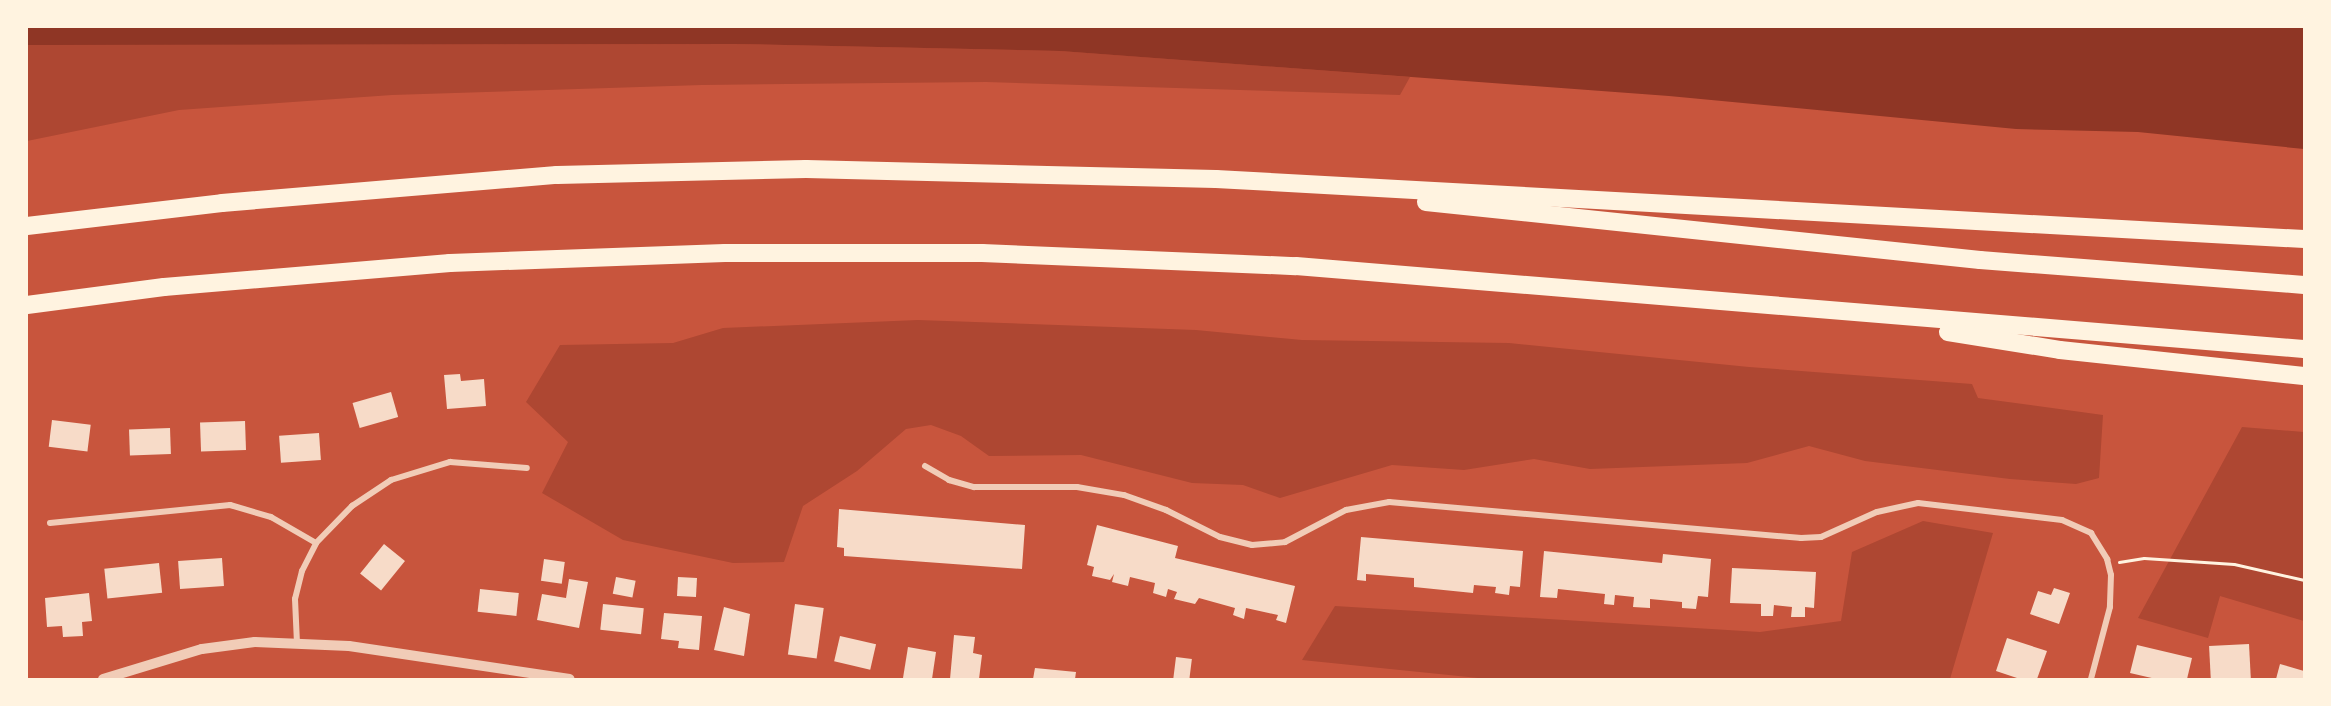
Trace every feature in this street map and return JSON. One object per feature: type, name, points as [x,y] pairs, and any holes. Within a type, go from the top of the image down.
[{"type":"highway","points":[[27,226],[222,203],[557,175],[806,169],[1215,179],[2304,239]]},
{"type":"highway","points":[[1215,179],[1980,260],[2304,285]]},
{"type":"highway","points":[[27,305],[176,286],[450,263],[681,254],[860,253],[1093,256],[1296,266],[1815,312],[2304,349]]},
{"type":"highway","points":[[1815,312],[2060,350],[2304,376]]},
{"type":"street","points":[[297,643],[296,592],[316,543],[360,500],[391,480],[419,469],[450,462],[527,468]]},
{"type":"street","points":[[925,466],[949,480],[974,487],[1077,487],[1124,495],[1167,510],[1220,537],[1252,545],[1286,542],[1346,510],[1389,502],[1802,538],[1821,537],[1877,512],[1918,503],[2062,520],[2091,533],[2108,566],[2110,607],[2091,679]]},
{"type":"street","points":[[50,523],[230,505],[271,516],[316,543]]},
{"type":"street","points":[[103,679],[202,649],[255,642],[349,646],[570,679]]},
{"type":"path","points":[[2108,566],[2144,558],[2234,564],[2304,579]]},
{"type":"shaded area","points":[[27,27],[2304,27],[2304,149],[2138,132],[2016,129],[1669,96],[1060,51],[735,44],[27,45]]},
{"type":"shaded area","points":[[735,44],[1060,51],[1410,77],[1400,95],[986,82],[702,85],[392,95],[179,110],[27,141],[27,45]]},
{"type":"shaded area","points":[[918,320],[1196,330],[1302,340],[1509,343],[1749,367],[1972,384],[1978,398],[2103,415],[2099,478],[2076,484],[2010,479],[1865,461],[1809,446],[1747,463],[1590,469],[1534,459],[1464,470],[1392,465],[1280,498],[1243,485],[1192,483],[1081,455],[989,456],[961,436],[931,425],[906,429],[857,471],[803,506],[784,562],[733,563],[623,540],[542,493],[568,442],[526,402],[560,345],[673,343],[723,328]]},
{"type":"shaded area","points":[[2242,427],[2304,432],[2304,621],[2220,596],[2208,638],[2138,618]]},
{"type":"shaded area","points":[[1923,521],[1993,533],[1950,679],[1488,679],[1302,660],[1335,606],[1760,632],[1841,621],[1852,552]]},
{"type":"building","points":[[460,374],[461,381],[484,379],[486,406],[447,409],[444,375]]},
{"type":"building","points":[[391,392],[398,417],[360,428],[353,403]]},
{"type":"building","points":[[52,420],[91,425],[87,452],[49,447]]},
{"type":"building","points":[[245,421],[246,450],[201,452],[200,423]]},
{"type":"building","points":[[170,428],[171,454],[130,455],[129,429]]},
{"type":"building","points":[[319,433],[321,460],[281,463],[279,436]]},
{"type":"building","points":[[839,509],[1025,525],[1022,569],[844,556],[844,548],[837,547]]},
{"type":"building","points":[[1097,525],[1178,546],[1175,558],[1295,586],[1286,623],[1276,620],[1278,615],[1246,608],[1244,619],[1233,615],[1235,608],[1199,598],[1195,604],[1174,599],[1177,592],[1168,589],[1166,597],[1153,593],[1155,583],[1130,577],[1128,586],[1112,582],[1114,574],[1110,580],[1092,576],[1094,567],[1087,565]]},
{"type":"building","points":[[1361,537],[1523,551],[1520,587],[1510,586],[1509,595],[1495,593],[1496,587],[1474,585],[1473,593],[1414,587],[1414,578],[1366,574],[1366,581],[1357,580]]},
{"type":"building","points":[[384,544],[405,561],[381,591],[360,574]]},
{"type":"building","points":[[1544,551],[1662,563],[1663,554],[1711,559],[1708,597],[1698,596],[1696,609],[1682,608],[1682,602],[1650,599],[1650,608],[1633,607],[1634,597],[1615,595],[1614,605],[1604,604],[1605,594],[1558,589],[1557,598],[1540,597]]},
{"type":"building","points":[[222,558],[224,586],[180,589],[178,561]]},
{"type":"building","points":[[544,559],[565,562],[562,584],[541,581]]},
{"type":"building","points":[[159,563],[162,593],[107,599],[104,569]]},
{"type":"building","points":[[1732,568],[1816,572],[1814,608],[1805,607],[1805,617],[1791,617],[1792,607],[1774,605],[1773,616],[1761,616],[1761,604],[1730,603]]},
{"type":"building","points":[[616,577],[636,581],[632,598],[613,594]]},
{"type":"building","points":[[678,577],[697,578],[696,597],[677,596]]},
{"type":"building","points":[[569,579],[588,582],[579,628],[537,620],[542,594],[566,598]]},
{"type":"building","points":[[2054,588],[2070,593],[2059,624],[2030,614],[2038,591],[2051,595]]},
{"type":"building","points":[[480,589],[519,593],[516,616],[478,612]]},
{"type":"building","points":[[89,593],[92,621],[82,622],[83,636],[63,637],[62,626],[47,627],[45,598]]},
{"type":"building","points":[[603,604],[644,608],[641,634],[600,630]]},
{"type":"building","points":[[795,604],[824,608],[817,659],[788,655]]},
{"type":"building","points":[[724,607],[750,614],[744,656],[714,650]]},
{"type":"building","points":[[664,613],[702,616],[699,650],[678,648],[679,641],[661,639]]},
{"type":"building","points":[[954,635],[975,637],[973,653],[982,655],[979,679],[950,679]]},
{"type":"building","points":[[840,636],[876,644],[870,670],[834,661]]},
{"type":"building","points":[[2007,638],[2047,651],[2037,679],[2020,679],[1996,671]]},
{"type":"building","points":[[2249,644],[2251,679],[2211,679],[2209,646]]},
{"type":"building","points":[[2137,645],[2192,658],[2187,679],[2156,679],[2130,673]]},
{"type":"building","points":[[908,647],[936,652],[932,679],[903,678]]},
{"type":"building","points":[[1176,657],[1192,659],[1189,679],[1173,679]]},
{"type":"building","points":[[2280,664],[2304,671],[2304,679],[2276,679]]},
{"type":"building","points":[[1035,668],[1076,672],[1075,679],[1033,679]]}]
